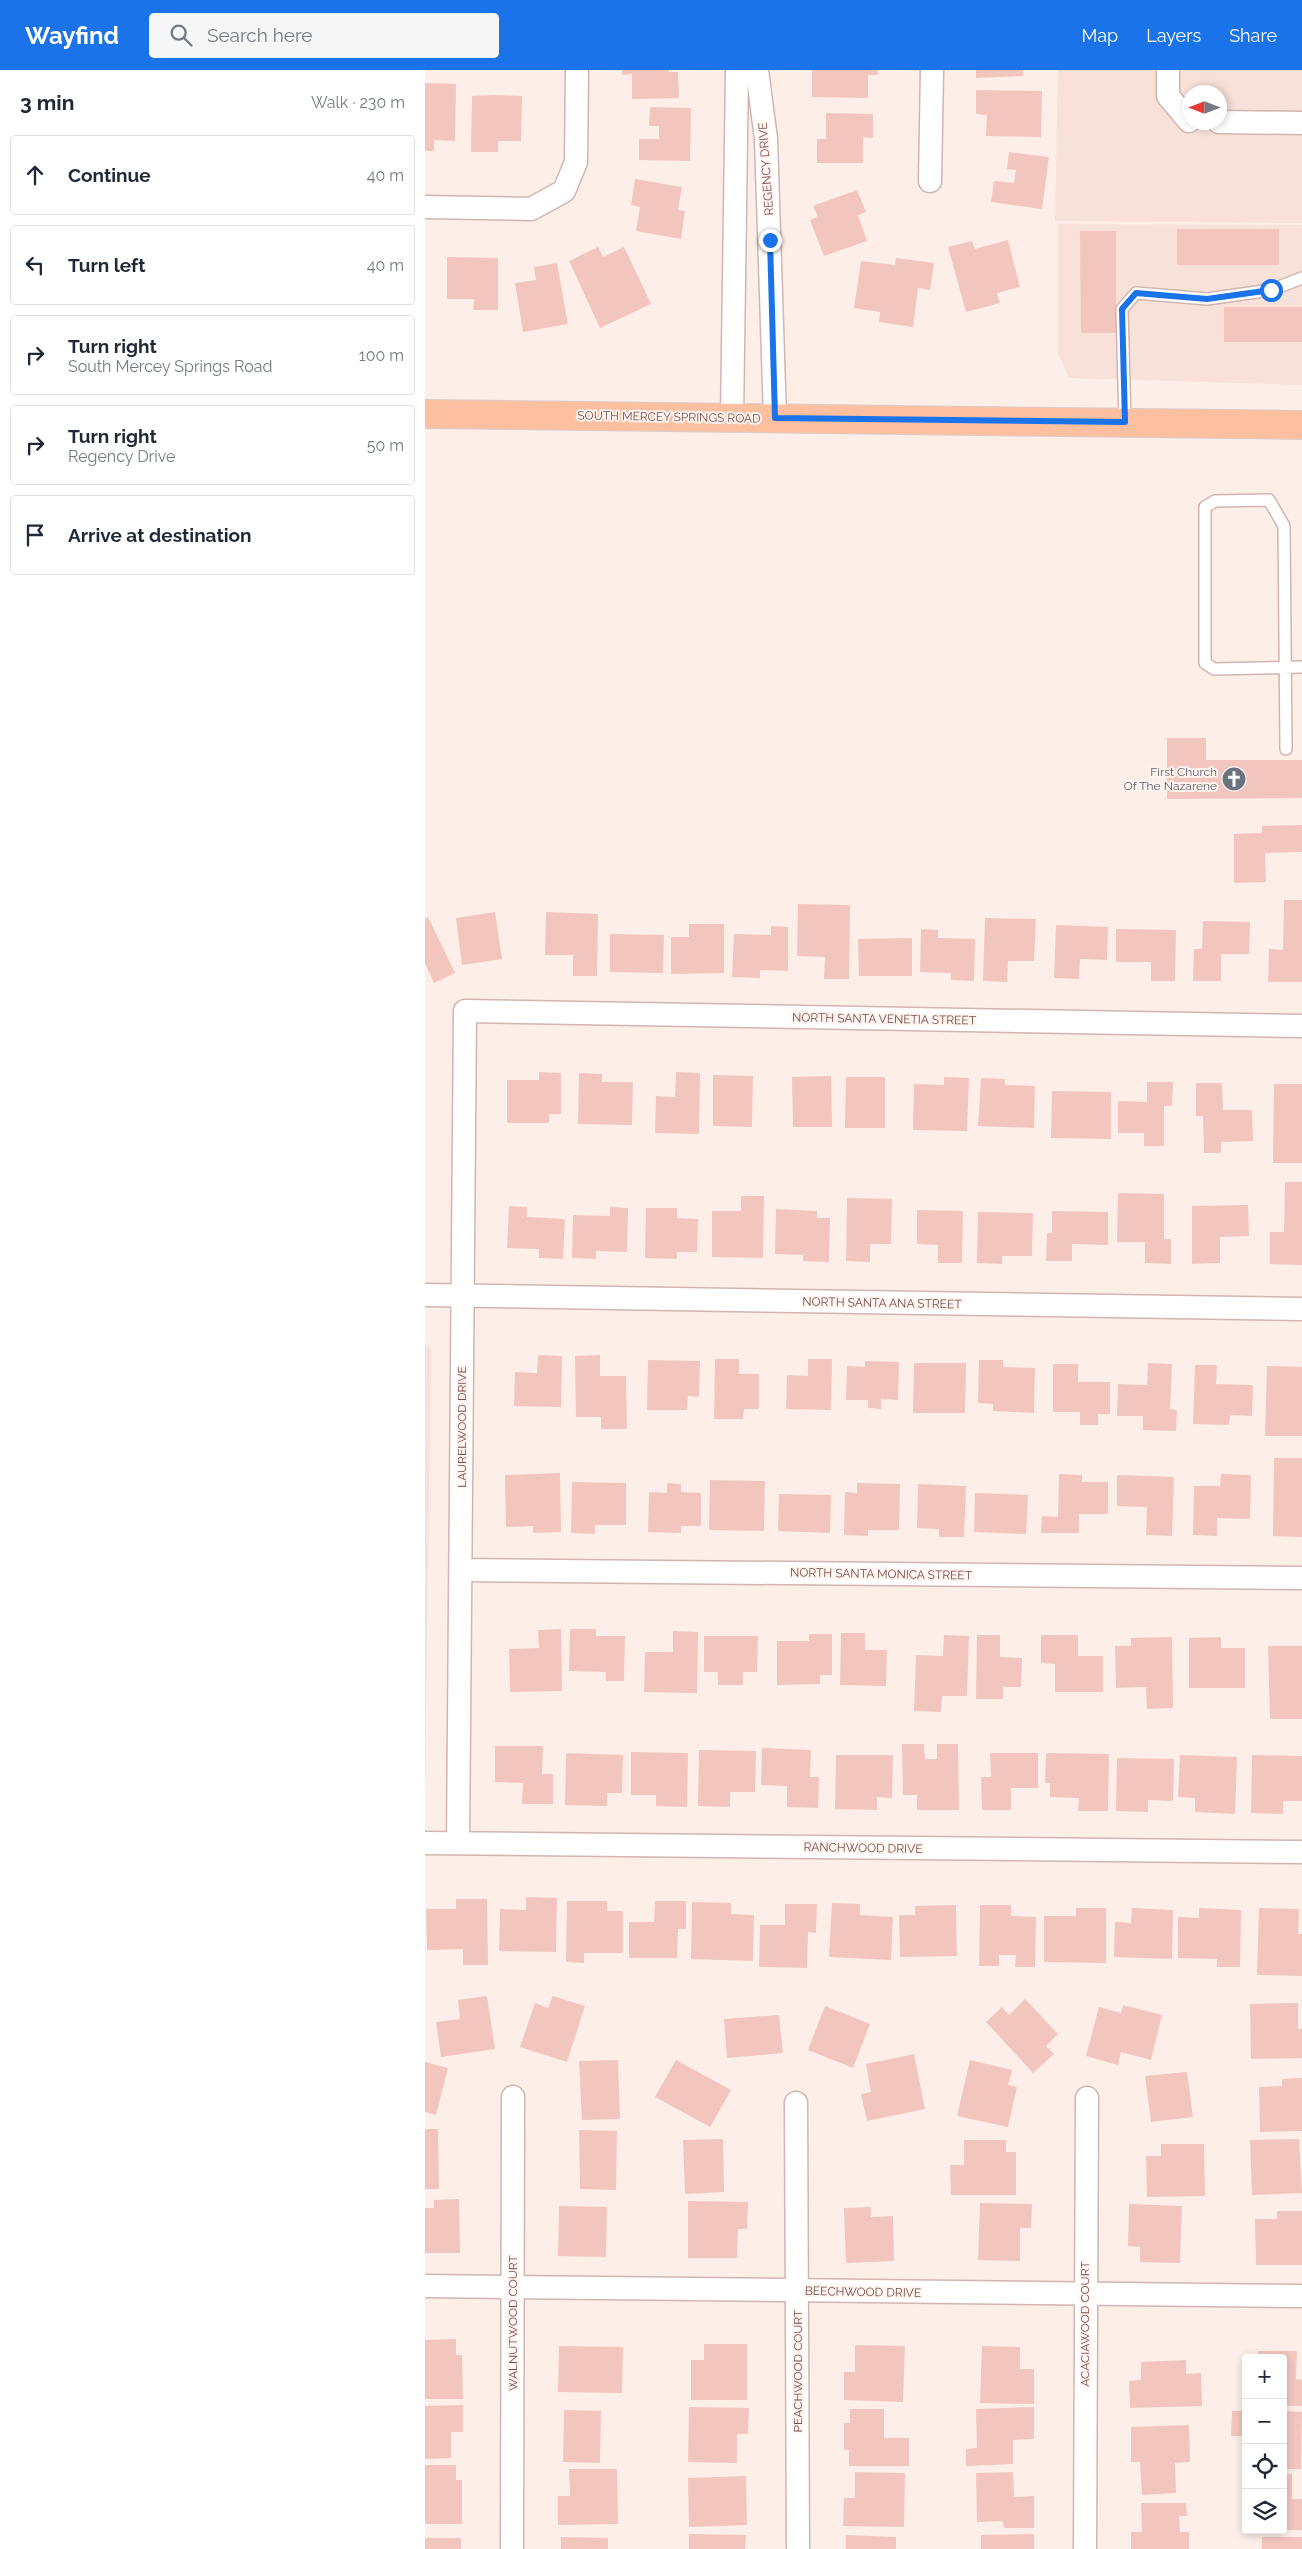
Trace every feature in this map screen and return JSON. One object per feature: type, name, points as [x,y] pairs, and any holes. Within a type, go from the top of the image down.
[{"type":"main road","name":"SOUTH MERCEY SPRINGS ROAD","points":[[425,414],[1302,425]]},
{"type":"street","points":[[425,207],[531,209],[563,191],[576,162],[577,70]]},
{"type":"street","points":[[732,418],[737,70]]},
{"type":"street","name":"REGENCY DRIVE","points":[[757,70],[766,139],[775,418]]},
{"type":"street","points":[[930,181],[932,70]]},
{"type":"street","points":[[1168,70],[1168,96],[1182,113]]},
{"type":"street","points":[[1227,122],[1302,123]]},
{"type":"street","name":"NORTH SANTA VENETIA STREET","points":[[465,1011],[1302,1026]]},
{"type":"street","name":"LAURELWOOD DRIVE","points":[[458,1843],[465,1011]]},
{"type":"street","name":"NORTH SANTA ANA STREET","points":[[425,1295],[1302,1309]]},
{"type":"street","name":"NORTH SANTA MONICA STREET","points":[[461,1570],[1302,1578]]},
{"type":"street","name":"RANCHWOOD DRIVE","points":[[425,1843],[1302,1852]]},
{"type":"street","name":"WALNUTWOOD COURT","points":[[511,2549],[513,2097]]},
{"type":"street","name":"ACACIAWOOD COURT","points":[[1085,2549],[1087,2098]]},
{"type":"street","name":"PEACHWOOD COURT","points":[[796,2104],[798,2549]]},
{"type":"street","name":"BEECHWOOD DRIVE","points":[[425,2286],[798,2292],[1302,2296]]},
{"type":"lane","points":[[1125,422],[1122,309],[1136,293],[1207,299],[1271,290],[1302,278]]},
{"type":"lane","points":[[1286,749],[1286,667],[1284,526],[1269,500],[1215,501],[1205,507],[1205,663],[1213,669],[1286,667],[1302,667]]},
{"type":"shaded area","points":[[1058,70],[1302,70],[1302,223],[1055,221]]},
{"type":"shaded area","points":[[1058,224],[1302,225],[1302,385],[1069,378],[1058,354]]},
{"type":"shaded area","points":[[425,1343],[431,1351],[425,1797]]},
{"type":"building","points":[[622,70],[669,70],[669,72],[678,72],[679,98],[632,99],[632,74],[622,75]]},
{"type":"building","points":[[812,70],[878,70],[878,75],[868,75],[868,98],[812,97]]},
{"type":"building","points":[[976,70],[1023,70],[1023,76],[976,78]]},
{"type":"building","points":[[425,83],[456,84],[455,141],[434,140],[434,151],[425,151]]},
{"type":"building","points":[[976,90],[1042,91],[1041,137],[986,136],[987,115],[976,114]]},
{"type":"building","points":[[472,96],[522,96],[521,141],[498,141],[498,152],[471,152]]},
{"type":"building","points":[[650,107],[691,108],[690,161],[639,160],[639,139],[659,139],[659,126],[649,126]]},
{"type":"building","points":[[826,113],[873,114],[873,138],[863,137],[863,163],[817,163],[817,139],[826,139]]},
{"type":"building","points":[[1009,152],[1049,157],[1042,209],[991,202],[994,181],[1014,183],[1016,170],[1007,169]]},
{"type":"building","points":[[635,179],[682,187],[678,210],[685,211],[681,239],[636,231],[640,207],[631,205]]},
{"type":"building","points":[[857,190],[866,212],[858,215],[867,241],[824,256],[810,220],[818,217],[813,206]]},
{"type":"building","points":[[1177,229],[1279,229],[1279,265],[1177,265]]},
{"type":"building","points":[[1080,231],[1116,231],[1116,333],[1081,333]]},
{"type":"building","points":[[1008,240],[1020,287],[997,293],[1000,303],[966,312],[948,247],[972,241],[975,249]]},
{"type":"building","points":[[598,247],[603,257],[624,247],[651,304],[600,328],[569,261]]},
{"type":"building","points":[[447,257],[498,258],[498,310],[473,310],[474,299],[447,299]]},
{"type":"building","points":[[896,258],[934,263],[930,290],[918,288],[913,327],[879,322],[880,312],[854,308],[861,261],[895,265]]},
{"type":"building","points":[[557,263],[568,324],[523,332],[515,283],[536,280],[534,267]]},
{"type":"building","points":[[1224,307],[1302,307],[1302,342],[1224,342]]},
{"type":"building","name":"First Church Of The Nazarene","points":[[1167,738],[1206,738],[1206,760],[1302,760],[1302,798],[1167,799]]},
{"type":"building","points":[[1302,825],[1302,852],[1265,853],[1266,882],[1234,883],[1234,834],[1262,833],[1262,826]]},
{"type":"building","points":[[1284,900],[1302,900],[1302,982],[1268,982],[1269,949],[1283,950]]},
{"type":"building","points":[[798,904],[850,905],[849,979],[824,979],[825,957],[797,956]]},
{"type":"building","points":[[495,912],[502,959],[462,965],[456,918]]},
{"type":"building","points":[[546,912],[598,914],[597,976],[573,976],[573,955],[545,955]]},
{"type":"building","points":[[428,917],[455,973],[434,983],[425,963],[425,918]]},
{"type":"building","points":[[985,918],[1036,919],[1034,961],[1008,961],[1007,982],[983,981]]},
{"type":"building","points":[[1203,921],[1250,922],[1249,954],[1221,954],[1221,981],[1193,981],[1194,949],[1202,949]]},
{"type":"building","points":[[689,924],[724,924],[724,973],[671,974],[671,937],[689,937]]},
{"type":"building","points":[[1056,925],[1108,927],[1107,960],[1080,959],[1079,979],[1054,978]]},
{"type":"building","points":[[771,926],[788,927],[788,971],[760,970],[760,978],[732,977],[734,934],[771,935]]},
{"type":"building","points":[[921,929],[938,930],[938,938],[975,939],[974,981],[951,980],[951,973],[920,972]]},
{"type":"building","points":[[1116,929],[1176,930],[1175,981],[1151,981],[1151,962],[1116,962]]},
{"type":"building","points":[[610,934],[664,935],[663,973],[610,972]]},
{"type":"building","points":[[912,938],[912,976],[859,976],[858,939]]},
{"type":"building","points":[[539,1072],[561,1073],[561,1114],[549,1114],[549,1123],[507,1123],[507,1080],[539,1080]]},
{"type":"building","points":[[676,1072],[700,1073],[699,1134],[655,1133],[656,1096],[675,1097]]},
{"type":"building","points":[[579,1073],[602,1074],[602,1082],[633,1082],[632,1125],[578,1124]]},
{"type":"building","points":[[713,1075],[753,1076],[752,1127],[713,1126]]},
{"type":"building","points":[[831,1076],[832,1127],[793,1127],[792,1077]]},
{"type":"building","points":[[846,1077],[885,1077],[885,1128],[845,1128]]},
{"type":"building","points":[[944,1077],[969,1078],[967,1131],[913,1130],[914,1084],[944,1085]]},
{"type":"building","points":[[981,1078],[1005,1079],[1005,1085],[1035,1086],[1034,1128],[978,1126]]},
{"type":"building","points":[[1147,1082],[1173,1082],[1172,1106],[1164,1106],[1164,1146],[1144,1146],[1144,1133],[1118,1133],[1118,1101],[1147,1102]]},
{"type":"building","points":[[1196,1083],[1222,1083],[1223,1110],[1252,1110],[1253,1141],[1221,1142],[1221,1153],[1204,1153],[1203,1116],[1196,1116]]},
{"type":"building","points":[[1274,1084],[1302,1084],[1302,1163],[1273,1163]]},
{"type":"building","points":[[1052,1091],[1111,1092],[1111,1139],[1051,1138]]},
{"type":"building","points":[[1285,1182],[1302,1182],[1302,1265],[1270,1264],[1270,1232],[1284,1232]]},
{"type":"building","points":[[1118,1193],[1164,1194],[1164,1239],[1171,1239],[1171,1264],[1145,1263],[1145,1242],[1117,1242]]},
{"type":"building","points":[[741,1196],[764,1196],[763,1258],[712,1257],[712,1211],[741,1211]]},
{"type":"building","points":[[847,1198],[892,1199],[891,1244],[870,1244],[870,1262],[846,1261]]},
{"type":"building","points":[[1248,1205],[1249,1236],[1220,1237],[1220,1263],[1192,1264],[1192,1206]]},
{"type":"building","points":[[509,1206],[527,1207],[527,1217],[565,1219],[563,1259],[539,1258],[539,1249],[507,1248]]},
{"type":"building","points":[[610,1207],[628,1208],[627,1252],[596,1251],[596,1259],[572,1258],[573,1215],[610,1216]]},
{"type":"building","points":[[646,1208],[677,1208],[677,1218],[698,1219],[697,1252],[677,1252],[677,1259],[645,1258]]},
{"type":"building","points":[[776,1209],[817,1211],[817,1218],[830,1218],[829,1262],[803,1261],[803,1255],[775,1254]]},
{"type":"building","points":[[917,1210],[963,1211],[962,1263],[938,1263],[938,1245],[917,1244]]},
{"type":"building","points":[[1052,1211],[1108,1212],[1108,1245],[1072,1244],[1072,1261],[1046,1261],[1047,1233],[1052,1233]]},
{"type":"building","points":[[978,1212],[1033,1213],[1032,1256],[1002,1256],[1002,1264],[977,1263]]},
{"type":"building","points":[[538,1355],[562,1356],[561,1407],[514,1406],[515,1372],[537,1373]]},
{"type":"building","points":[[600,1355],[600,1376],[626,1376],[627,1429],[601,1429],[601,1417],[576,1417],[575,1356]]},
{"type":"building","points":[[715,1359],[739,1359],[739,1374],[759,1374],[759,1409],[744,1409],[743,1419],[714,1419]]},
{"type":"building","points":[[808,1359],[832,1359],[831,1410],[786,1409],[787,1375],[808,1376]]},
{"type":"building","points":[[648,1360],[700,1361],[699,1397],[688,1396],[687,1410],[647,1410]]},
{"type":"building","points":[[979,1360],[1003,1360],[1003,1367],[1035,1368],[1034,1413],[993,1411],[993,1404],[978,1403]]},
{"type":"building","points":[[865,1361],[899,1362],[898,1400],[881,1399],[881,1409],[868,1408],[868,1400],[846,1400],[847,1366],[865,1367]]},
{"type":"building","points":[[914,1363],[966,1363],[965,1413],[913,1413]]},
{"type":"building","points":[[1148,1363],[1172,1364],[1170,1409],[1177,1410],[1176,1431],[1143,1430],[1143,1416],[1117,1416],[1118,1384],[1147,1385]]},
{"type":"building","points":[[1053,1364],[1078,1364],[1078,1382],[1110,1382],[1110,1414],[1098,1414],[1098,1425],[1080,1425],[1080,1412],[1053,1412]]},
{"type":"building","points":[[1195,1365],[1217,1365],[1216,1384],[1253,1385],[1252,1416],[1230,1415],[1229,1425],[1193,1424]]},
{"type":"building","points":[[1267,1366],[1302,1367],[1302,1436],[1265,1436]]},
{"type":"building","points":[[1274,1458],[1302,1458],[1302,1537],[1273,1536]]},
{"type":"building","points":[[560,1473],[561,1532],[533,1533],[533,1526],[506,1527],[505,1475]]},
{"type":"building","points":[[1059,1474],[1082,1475],[1082,1482],[1108,1482],[1108,1514],[1079,1514],[1079,1533],[1041,1533],[1042,1516],[1058,1517]]},
{"type":"building","points":[[1221,1474],[1251,1475],[1250,1519],[1217,1518],[1217,1536],[1193,1535],[1194,1486],[1220,1486]]},
{"type":"building","points":[[1117,1475],[1174,1477],[1172,1536],[1146,1535],[1147,1507],[1117,1506]]},
{"type":"building","points":[[710,1480],[765,1481],[764,1531],[709,1530]]},
{"type":"building","points":[[572,1482],[626,1483],[626,1525],[595,1525],[595,1534],[571,1533]]},
{"type":"building","points":[[667,1483],[681,1484],[681,1492],[701,1493],[701,1526],[681,1526],[681,1533],[648,1532],[649,1492],[667,1493]]},
{"type":"building","points":[[857,1483],[900,1484],[899,1530],[868,1530],[868,1536],[844,1535],[845,1492],[857,1493]]},
{"type":"building","points":[[918,1484],[966,1486],[964,1537],[939,1537],[939,1529],[917,1528]]},
{"type":"building","points":[[975,1493],[1028,1495],[1026,1534],[974,1532]]},
{"type":"building","points":[[779,1494],[831,1495],[830,1533],[778,1531]]},
{"type":"building","points":[[561,1629],[562,1691],[510,1692],[509,1649],[539,1648],[538,1630]]},
{"type":"building","points":[[570,1629],[596,1629],[596,1636],[625,1636],[624,1681],[606,1681],[606,1672],[569,1671]]},
{"type":"building","points":[[673,1631],[698,1632],[697,1693],[644,1692],[645,1652],[673,1652]]},
{"type":"building","points":[[841,1633],[865,1633],[865,1650],[887,1650],[886,1686],[840,1685]]},
{"type":"building","points":[[809,1634],[832,1634],[832,1675],[820,1675],[820,1684],[777,1685],[777,1641],[809,1641]]},
{"type":"building","points":[[944,1635],[969,1636],[967,1696],[942,1696],[941,1712],[914,1711],[916,1655],[943,1656]]},
{"type":"building","points":[[977,1635],[1000,1635],[1000,1657],[1022,1658],[1021,1687],[1003,1687],[1003,1699],[976,1699]]},
{"type":"building","points":[[1041,1635],[1078,1635],[1078,1656],[1103,1656],[1103,1692],[1055,1692],[1055,1664],[1041,1663]]},
{"type":"building","points":[[704,1636],[758,1636],[757,1672],[743,1672],[743,1685],[718,1685],[718,1672],[704,1672]]},
{"type":"building","points":[[1172,1637],[1173,1708],[1147,1709],[1146,1687],[1116,1688],[1115,1646],[1131,1646],[1131,1638]]},
{"type":"building","points":[[1221,1637],[1221,1648],[1245,1648],[1245,1688],[1189,1688],[1189,1638]]},
{"type":"building","points":[[1268,1646],[1302,1646],[1302,1719],[1270,1719]]},
{"type":"building","points":[[902,1744],[924,1744],[925,1759],[937,1759],[937,1744],[958,1744],[959,1810],[917,1810],[917,1795],[903,1795]]},
{"type":"building","points":[[495,1746],[543,1746],[542,1774],[553,1774],[553,1804],[522,1804],[523,1783],[495,1782]]},
{"type":"building","points":[[762,1748],[811,1750],[810,1777],[819,1777],[818,1808],[787,1807],[787,1786],[761,1785]]},
{"type":"building","points":[[699,1750],[756,1751],[755,1792],[730,1792],[730,1807],[698,1806]]},
{"type":"building","points":[[631,1752],[688,1753],[687,1807],[656,1806],[656,1795],[631,1795]]},
{"type":"building","points":[[566,1753],[623,1755],[622,1793],[607,1793],[607,1806],[565,1805]]},
{"type":"building","points":[[990,1753],[1038,1753],[1038,1788],[1011,1788],[1011,1810],[982,1810],[981,1777],[991,1777]]},
{"type":"building","points":[[1046,1753],[1109,1754],[1108,1811],[1078,1811],[1079,1798],[1050,1797],[1050,1783],[1045,1783]]},
{"type":"building","points":[[836,1755],[893,1755],[892,1798],[877,1797],[877,1810],[835,1809]]},
{"type":"building","points":[[1180,1755],[1237,1757],[1235,1814],[1195,1812],[1195,1798],[1178,1797]]},
{"type":"building","points":[[1252,1755],[1302,1756],[1302,1801],[1283,1801],[1283,1814],[1251,1813]]},
{"type":"building","points":[[1117,1758],[1174,1759],[1173,1801],[1148,1800],[1148,1812],[1116,1811]]},
{"type":"building","points":[[526,1897],[557,1898],[556,1952],[499,1951],[500,1909],[526,1910]]},
{"type":"building","points":[[456,1899],[487,1899],[488,1965],[463,1965],[463,1949],[427,1950],[426,1909],[456,1909]]},
{"type":"building","points":[[567,1901],[607,1901],[607,1911],[623,1911],[623,1953],[584,1953],[584,1963],[566,1962]]},
{"type":"building","points":[[655,1901],[686,1901],[686,1929],[678,1929],[677,1958],[629,1958],[629,1922],[654,1922]]},
{"type":"building","points":[[692,1902],[731,1903],[731,1914],[754,1915],[753,1961],[691,1959]]},
{"type":"building","points":[[832,1903],[860,1904],[860,1915],[893,1917],[891,1960],[829,1957]]},
{"type":"building","points":[[785,1904],[817,1904],[816,1933],[808,1932],[807,1968],[759,1967],[760,1925],[785,1925]]},
{"type":"building","points":[[956,1905],[957,1956],[900,1957],[899,1915],[915,1915],[915,1906]]},
{"type":"building","points":[[980,1905],[1011,1905],[1011,1916],[1036,1917],[1035,1967],[1015,1967],[1016,1955],[999,1955],[999,1966],[979,1966]]},
{"type":"building","points":[[1076,1908],[1106,1908],[1106,1963],[1044,1962],[1044,1916],[1076,1916]]},
{"type":"building","points":[[1132,1908],[1173,1910],[1172,1959],[1114,1957],[1115,1922],[1131,1923]]},
{"type":"building","points":[[1199,1908],[1241,1910],[1240,1967],[1217,1967],[1217,1959],[1178,1958],[1178,1917],[1199,1918]]},
{"type":"building","points":[[1259,1908],[1299,1909],[1298,1934],[1302,1934],[1302,1976],[1257,1975]]},
{"type":"building","points":[[487,1996],[495,2049],[441,2057],[436,2022],[460,2019],[458,2000]]},
{"type":"building","points":[[553,1996],[585,2006],[567,2062],[520,2047],[535,2003],[548,2008]]},
{"type":"building","points":[[1025,1999],[1058,2034],[1046,2046],[1054,2054],[1033,2073],[986,2022],[1002,2007],[1009,2015]]},
{"type":"building","points":[[1298,2003],[1298,2029],[1302,2029],[1302,2058],[1251,2059],[1250,2004]]},
{"type":"building","points":[[1123,2005],[1162,2015],[1151,2060],[1121,2052],[1118,2065],[1086,2056],[1099,2007],[1121,2013]]},
{"type":"building","points":[[825,2006],[870,2024],[853,2068],[808,2050]]},
{"type":"building","points":[[779,2015],[783,2053],[727,2058],[724,2019]]},
{"type":"building","points":[[914,2054],[925,2109],[867,2121],[861,2094],[871,2092],[866,2064]]},
{"type":"building","points":[[618,2060],[620,2119],[582,2120],[579,2061]]},
{"type":"building","points":[[676,2060],[731,2090],[710,2127],[655,2097]]},
{"type":"building","points":[[970,2060],[1012,2070],[1008,2085],[1017,2087],[1008,2127],[957,2116]]},
{"type":"building","points":[[425,2062],[448,2068],[436,2115],[425,2112]]},
{"type":"building","points":[[1187,2072],[1193,2117],[1151,2122],[1145,2076]]},
{"type":"building","points":[[1302,2078],[1302,2131],[1260,2132],[1259,2087],[1282,2086],[1282,2079]]},
{"type":"building","points":[[425,2129],[438,2129],[439,2189],[425,2189]]},
{"type":"building","points":[[579,2130],[617,2131],[616,2190],[580,2189]]},
{"type":"building","points":[[723,2139],[724,2192],[685,2194],[683,2140]]},
{"type":"building","points":[[1299,2139],[1302,2193],[1252,2195],[1250,2140]]},
{"type":"building","points":[[964,2140],[1006,2140],[1006,2152],[1016,2152],[1016,2195],[951,2195],[950,2165],[964,2165]]},
{"type":"building","points":[[1161,2144],[1204,2144],[1205,2196],[1147,2197],[1146,2156],[1161,2156]]},
{"type":"building","points":[[459,2199],[460,2253],[425,2253],[425,2208],[434,2208],[434,2200]]},
{"type":"building","points":[[688,2201],[748,2202],[747,2229],[738,2229],[737,2258],[688,2258]]},
{"type":"building","points":[[980,2203],[1032,2204],[1031,2228],[1020,2228],[1020,2261],[978,2260]]},
{"type":"building","points":[[1129,2204],[1182,2206],[1180,2263],[1140,2262],[1140,2247],[1128,2246]]},
{"type":"building","points":[[559,2206],[607,2207],[606,2257],[558,2256]]},
{"type":"building","points":[[871,2207],[871,2217],[893,2216],[894,2261],[846,2263],[844,2208]]},
{"type":"building","points":[[1277,2211],[1302,2211],[1302,2265],[1256,2265],[1255,2219],[1277,2219]]},
{"type":"building","points":[[456,2339],[456,2355],[462,2355],[463,2399],[425,2399],[425,2340]]},
{"type":"building","points":[[704,2344],[747,2344],[747,2400],[691,2400],[691,2360],[704,2360]]},
{"type":"building","points":[[855,2345],[905,2346],[903,2402],[844,2400],[844,2372],[855,2372]]},
{"type":"building","points":[[559,2346],[623,2347],[622,2393],[558,2392]]},
{"type":"building","points":[[982,2346],[1020,2347],[1020,2369],[1034,2369],[1034,2404],[980,2403]]},
{"type":"building","points":[[1258,2351],[1297,2351],[1296,2379],[1302,2380],[1302,2406],[1287,2406],[1287,2354],[1258,2354]]},
{"type":"building","points":[[1186,2360],[1186,2374],[1201,2373],[1202,2406],[1130,2408],[1129,2381],[1141,2380],[1141,2362]]},
{"type":"building","points":[[463,2405],[463,2432],[451,2432],[451,2458],[425,2459],[425,2406]]},
{"type":"building","points":[[689,2407],[749,2408],[748,2434],[737,2434],[737,2463],[688,2462]]},
{"type":"building","points":[[1034,2407],[1034,2439],[1013,2440],[1013,2464],[966,2466],[966,2449],[977,2448],[976,2409]]},
{"type":"building","points":[[850,2409],[884,2409],[884,2438],[909,2438],[909,2466],[849,2466],[849,2450],[844,2450],[844,2423],[850,2423]]},
{"type":"building","points":[[564,2410],[601,2411],[600,2463],[563,2462]]},
{"type":"building","points":[[1232,2411],[1242,2411],[1242,2436],[1231,2436]]},
{"type":"building","points":[[1287,2411],[1302,2412],[1301,2469],[1287,2469]]},
{"type":"building","points":[[1189,2425],[1190,2462],[1175,2463],[1176,2493],[1142,2495],[1140,2462],[1131,2462],[1131,2427]]},
{"type":"building","points":[[425,2465],[456,2465],[456,2480],[462,2480],[462,2524],[425,2524]]},
{"type":"building","points":[[569,2469],[617,2469],[618,2524],[558,2525],[558,2496],[570,2496]]},
{"type":"building","points":[[855,2472],[905,2473],[904,2527],[843,2526],[844,2498],[855,2498]]},
{"type":"building","points":[[1013,2472],[1014,2497],[1034,2496],[1034,2528],[1004,2528],[1003,2521],[977,2522],[976,2473]]},
{"type":"building","points":[[1287,2474],[1292,2474],[1292,2499],[1302,2499],[1302,2530],[1287,2530]]},
{"type":"building","points":[[746,2476],[747,2525],[689,2527],[688,2478]]},
{"type":"building","points":[[1141,2503],[1186,2503],[1187,2516],[1179,2516],[1180,2532],[1189,2532],[1189,2549],[1131,2549],[1131,2532],[1142,2532]]},
{"type":"building","points":[[689,2534],[746,2535],[745,2549],[689,2549]]},
{"type":"building","points":[[1034,2534],[1034,2549],[981,2549],[981,2535]]},
{"type":"building","points":[[846,2535],[896,2537],[896,2549],[846,2549]]},
{"type":"building","points":[[561,2537],[608,2538],[608,2549],[561,2549]]},
{"type":"building","points":[[1262,2537],[1302,2537],[1302,2549],[1262,2549]]},
{"type":"building","points":[[425,2538],[461,2538],[461,2549],[425,2549]]},
{"type":"place","name":"First Church Of The Nazarene","points":[[1234,779]]},
{"type":"route","points":[[770,240],[775,418],[1125,422],[1122,309],[1136,293],[1207,299],[1271,290]]}]
